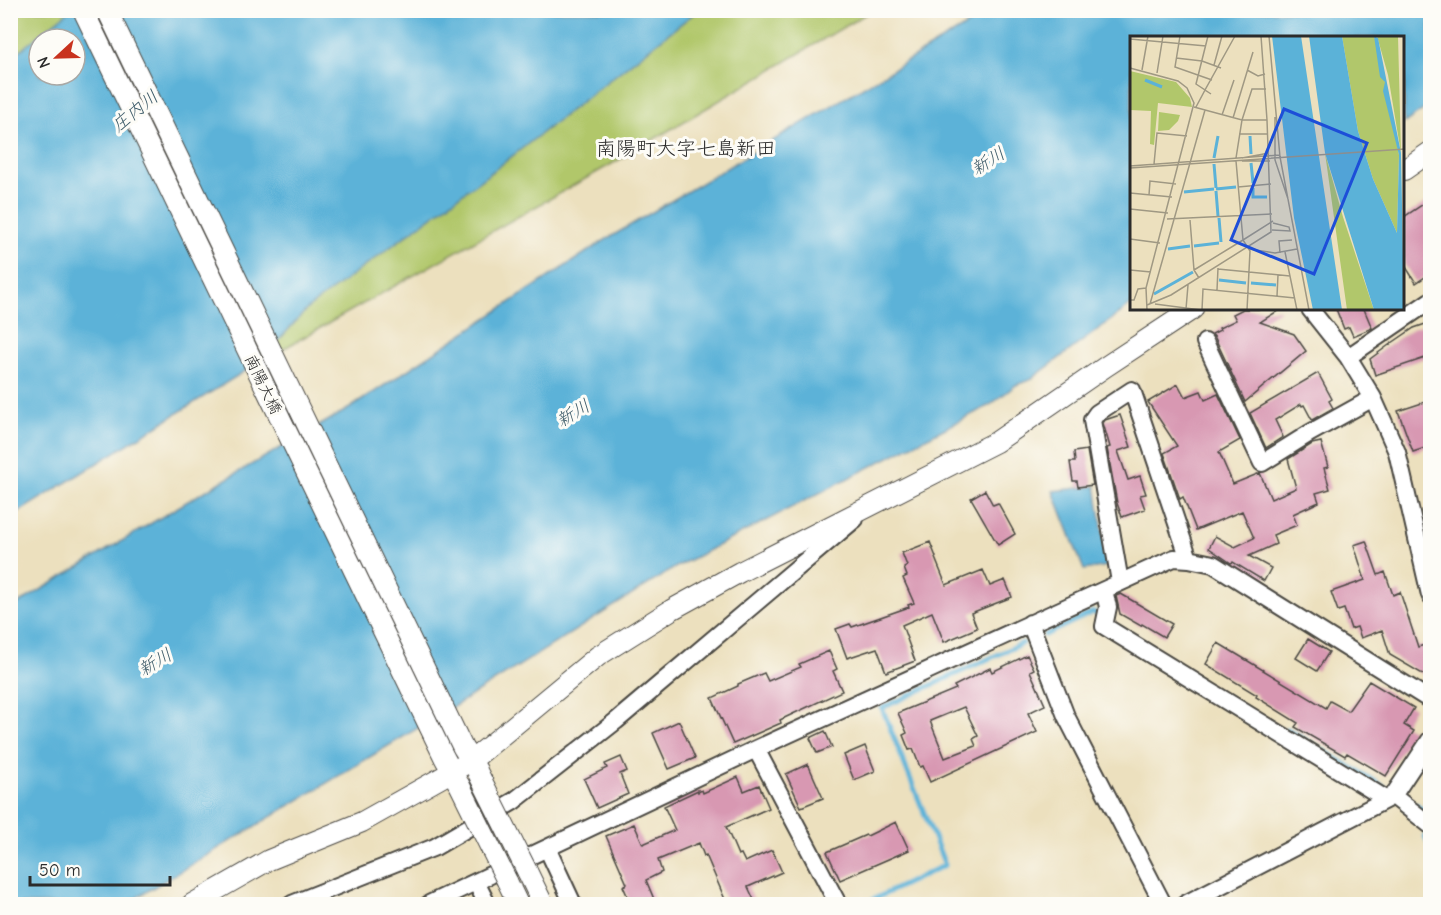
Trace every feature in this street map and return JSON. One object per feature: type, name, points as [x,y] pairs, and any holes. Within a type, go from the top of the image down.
[{"type":"street","name":"南陽大橋","points":[[83,10],[518,904]]},
{"type":"street","name":"南陽大橋","points":[[107,10],[543,904]]},
{"type":"street","points":[[1405,169],[1431,152]]},
{"type":"street","points":[[1348,357],[1431,301]]},
{"type":"street","points":[[192,904],[269,860],[362,822],[471,760],[598,656],[671,610],[730,577],[996,442],[1105,366],[1191,310]]},
{"type":"street","points":[[1311,310],[1348,357],[1374,398],[1397,452],[1431,595]]},
{"type":"street","points":[[1205,342],[1262,463],[1374,398]]},
{"type":"street","points":[[1120,582],[1092,420],[1097,413],[1132,390],[1189,559]]},
{"type":"street","points":[[292,904],[435,847],[514,801],[616,721],[870,506]]},
{"type":"street","points":[[429,904],[756,749],[1174,558],[1214,564],[1431,700]]},
{"type":"street","points":[[1104,590],[1108,607],[1104,626],[1431,825]]},
{"type":"street","points":[[1030,623],[1066,716],[1163,904]]},
{"type":"street","points":[[1185,904],[1390,798],[1431,740]]},
{"type":"street","points":[[756,749],[838,904]]},
{"type":"street","points":[[547,848],[573,904]]},
{"type":"street","points":[[476,882],[487,904]]},
{"type":"green space","points":[[11,10],[69,10],[49,27],[27,27],[27,45],[11,58]]},
{"type":"green space","points":[[697,11],[871,11],[617,161],[258,363],[308,308],[497,168]]},
{"type":"water","name":"庄内川","points":[[69,11],[697,11],[497,168],[308,308],[258,363],[11,517],[11,58],[27,45],[27,87],[87,87],[87,27],[49,27]]},
{"type":"water","name":"新川","points":[[991,11],[1430,11],[1430,105],[1405,122],[1405,36],[1130,36],[1130,305],[1030,380],[1016,385],[990,405],[676,567],[466,699],[126,904],[11,904],[11,608],[188,501],[350,408],[602,242]]},
{"type":"water","points":[[1096,486],[1108,566],[1084,570],[1053,491]]},
{"type":"building","points":[[1431,199],[1431,273],[1416,283],[1405,266],[1405,216]]},
{"type":"building","points":[[1241,310],[1279,310],[1260,322],[1294,334],[1306,351],[1245,402],[1212,334],[1236,320],[1233,314]]},
{"type":"building","points":[[1336,310],[1364,310],[1372,328],[1353,336],[1349,327],[1344,329]]},
{"type":"building","points":[[1431,322],[1431,356],[1375,375],[1370,359],[1414,328]]},
{"type":"building","points":[[1318,373],[1332,399],[1329,401],[1333,408],[1312,420],[1304,405],[1301,404],[1275,420],[1283,437],[1266,448],[1250,413]]},
{"type":"building","points":[[1178,384],[1185,397],[1201,391],[1205,400],[1218,394],[1240,440],[1219,452],[1233,484],[1260,473],[1271,499],[1296,488],[1288,459],[1312,444],[1321,442],[1328,467],[1324,468],[1330,489],[1316,493],[1319,502],[1293,514],[1297,525],[1273,535],[1276,544],[1249,556],[1271,568],[1264,581],[1209,548],[1215,536],[1235,547],[1254,538],[1242,511],[1196,530],[1183,497],[1180,499],[1164,453],[1177,446],[1148,402]]},
{"type":"building","points":[[1431,400],[1431,446],[1413,452],[1398,411]]},
{"type":"building","points":[[1120,415],[1131,447],[1118,451],[1128,480],[1140,476],[1146,494],[1140,495],[1145,509],[1122,517],[1117,503],[1107,448],[1110,447],[1103,423],[1105,420]]},
{"type":"building","points":[[1087,450],[1093,485],[1078,487],[1077,481],[1073,481],[1070,462],[1075,462],[1074,452]]},
{"type":"building","points":[[985,490],[993,505],[998,503],[1015,534],[998,545],[971,498]]},
{"type":"building","points":[[1366,541],[1378,575],[1385,572],[1393,595],[1400,592],[1418,647],[1431,643],[1431,679],[1390,655],[1382,630],[1361,638],[1357,627],[1351,629],[1344,609],[1338,611],[1331,592],[1365,580],[1354,545]]},
{"type":"building","points":[[930,542],[946,585],[983,570],[990,586],[1005,580],[1012,597],[971,613],[977,628],[944,642],[932,612],[902,625],[915,661],[886,672],[877,648],[847,658],[836,629],[850,624],[852,627],[909,607],[908,605],[914,603],[903,578],[907,576],[904,568],[907,566],[902,553]]},
{"type":"building","points":[[1121,594],[1172,624],[1164,637],[1120,614],[1116,596]]},
{"type":"building","points":[[1308,639],[1329,652],[1317,671],[1296,658]]},
{"type":"building","points":[[1218,643],[1326,708],[1330,701],[1348,711],[1369,681],[1414,708],[1404,725],[1414,731],[1386,776],[1347,753],[1345,756],[1295,727],[1298,723],[1206,664]]},
{"type":"building","points":[[829,651],[837,669],[833,671],[842,691],[780,720],[781,723],[733,744],[712,698],[764,673],[768,681],[801,667],[799,664]]},
{"type":"building","points":[[1027,655],[1034,669],[1030,671],[1045,705],[1028,713],[1037,732],[930,782],[923,766],[920,767],[913,749],[909,750],[903,735],[907,733],[898,713],[956,689],[954,686],[990,668],[992,672]],"holes":[[[964,707],[978,736],[973,739],[976,746],[945,758],[930,721]]]},
{"type":"building","points":[[679,721],[695,758],[669,769],[653,733]]},
{"type":"building","points":[[825,731],[832,747],[817,753],[810,738]]},
{"type":"building","points":[[865,746],[875,771],[854,780],[844,755]]},
{"type":"building","points":[[621,757],[627,771],[620,774],[628,794],[597,808],[584,779],[607,768],[605,764]]},
{"type":"building","points":[[808,764],[823,798],[801,807],[786,774]]},
{"type":"building","points":[[738,777],[744,791],[759,785],[769,808],[726,827],[738,855],[741,854],[745,862],[772,850],[782,872],[748,887],[756,904],[727,904],[699,843],[658,860],[662,872],[646,880],[656,904],[631,904],[623,886],[627,884],[606,836],[634,824],[643,844],[675,830],[664,806],[698,790],[698,792],[702,790],[703,793]]},
{"type":"building","points":[[896,822],[909,850],[840,880],[827,852]]},
{"type":"waterway","points":[[1045,635],[1093,612],[1099,615]]},
{"type":"waterway","points":[[864,904],[945,865],[882,708],[1023,643]]},
{"type":"waterway","points":[[1287,729],[1384,787]]},
{"type":"waterway","points":[[1417,805],[1430,814]]},
{"type":"waterway","points":[[1425,836],[1430,847]]},
{"type":"district","name":"南陽町大字七島新田","points":[[686,148]]}]
